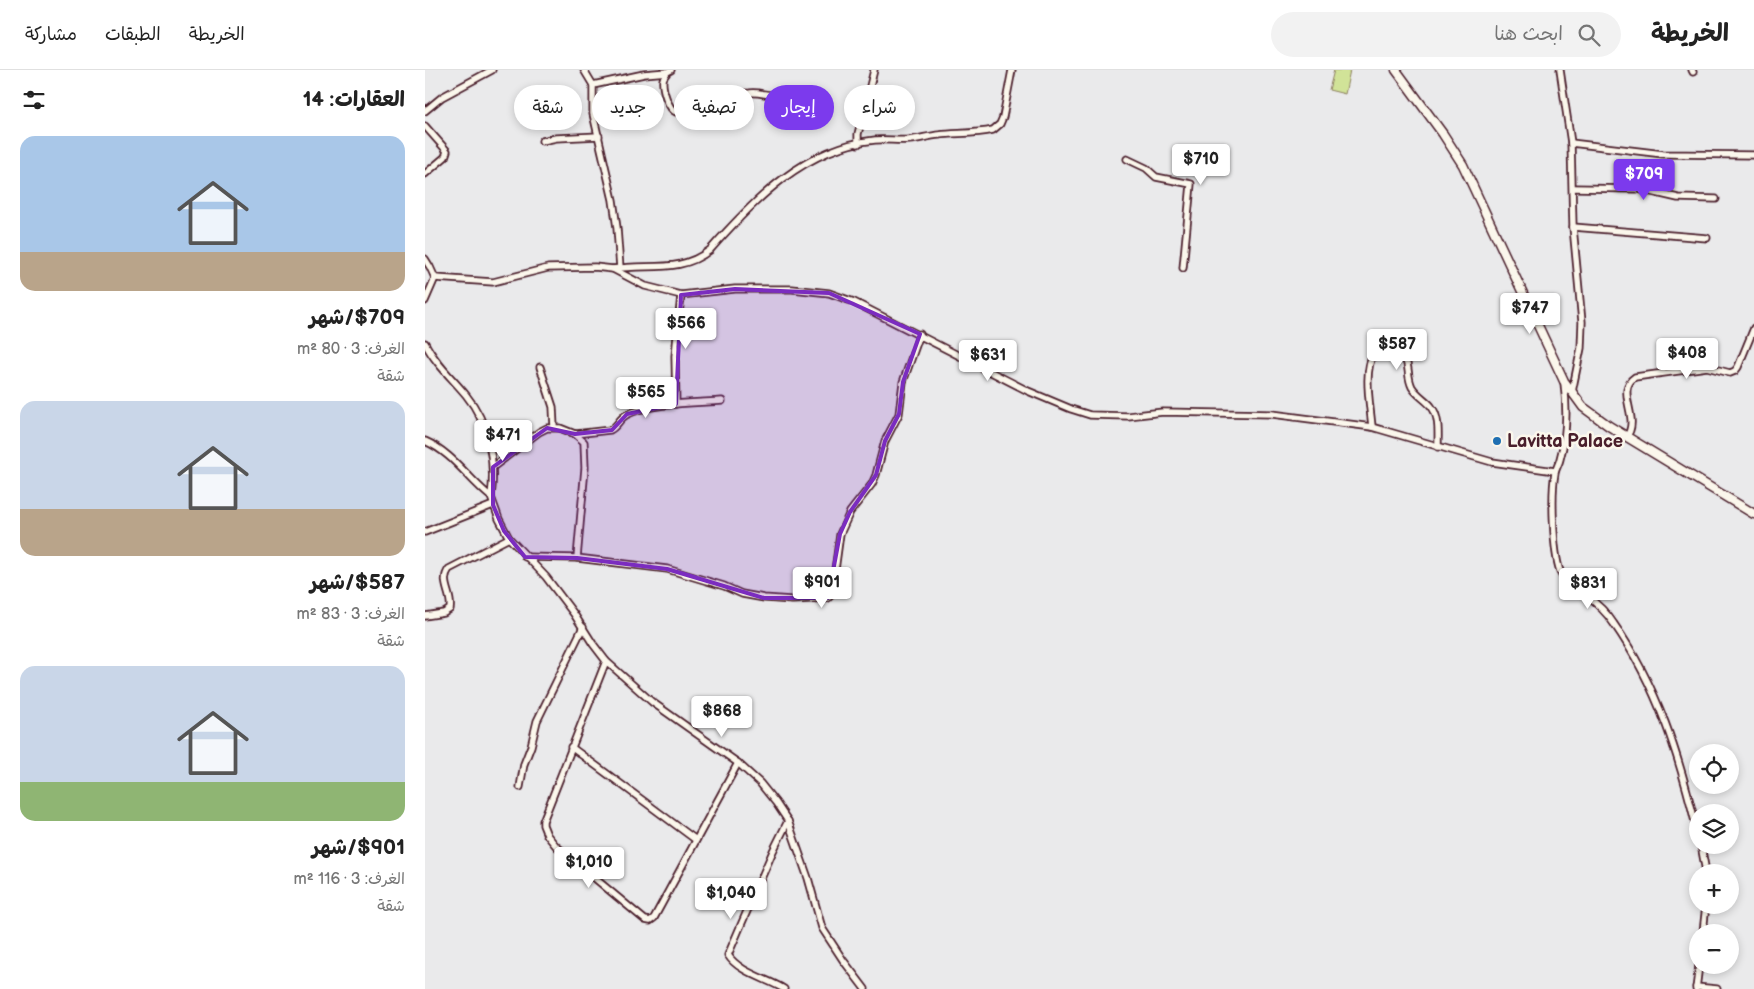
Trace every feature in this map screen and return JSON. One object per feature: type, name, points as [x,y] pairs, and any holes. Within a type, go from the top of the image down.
[{"type":"street","points":[[425,111],[442,97],[492,70]]},
{"type":"street","points":[[584,70],[593,85],[644,74],[669,71]]},
{"type":"street","points":[[858,144],[858,134],[874,70]]},
{"type":"street","points":[[435,278],[493,282],[548,268],[583,267],[616,269],[631,266],[681,265],[700,258],[710,250],[764,194],[801,165],[832,150],[877,140],[909,140],[938,135],[993,130],[1003,117],[1012,70]]},
{"type":"street","points":[[1396,70],[1443,134],[1463,165],[1564,381],[1583,407],[1626,437],[1754,514]]},
{"type":"street","points":[[1560,70],[1571,143],[1573,227],[1581,322],[1581,348],[1572,392]]},
{"type":"street","points":[[669,71],[663,80],[666,98],[669,108],[676,112],[699,107],[727,97],[749,93],[764,94]]},
{"type":"street","points":[[425,126],[447,152],[445,157],[425,174]]},
{"type":"street","points":[[597,130],[613,200],[617,228],[616,269]]},
{"type":"street","points":[[541,141],[556,138],[599,136]]},
{"type":"street","points":[[1571,143],[1663,154],[1754,155]]},
{"type":"street","points":[[1127,159],[1145,168],[1156,177],[1191,184],[1183,268]]},
{"type":"street","points":[[1573,188],[1639,189],[1678,198],[1716,198]]},
{"type":"street","points":[[1573,227],[1707,238]]},
{"type":"street","points":[[425,259],[435,278],[425,301]]},
{"type":"street","points":[[616,269],[645,286],[681,295],[735,290],[792,289],[829,293],[854,302],[920,334],[959,357],[1028,391],[1090,415],[1128,416],[1163,412],[1272,414],[1372,427],[1492,462],[1555,472]]},
{"type":"street","points":[[676,404],[675,356],[681,295]]},
{"type":"street","points":[[1626,437],[1630,432],[1632,424],[1627,390],[1627,384],[1630,380],[1635,376],[1707,367],[1730,373],[1735,371],[1754,328]]},
{"type":"street","points":[[525,557],[577,558],[667,569],[724,586],[742,594],[765,598],[792,600],[828,598],[831,595],[842,529],[850,512],[872,484],[876,475],[885,441],[899,414],[903,382],[920,334]]},
{"type":"street","points":[[425,343],[444,371],[466,395],[479,413],[493,467],[491,498],[509,538],[546,577],[606,661],[652,702],[738,763],[760,783],[777,803],[788,821],[802,860],[822,928],[865,989]]},
{"type":"street","points":[[1372,427],[1369,385],[1371,358],[1374,352],[1382,351],[1399,354],[1407,363],[1409,381],[1413,389],[1435,412],[1438,447]]},
{"type":"street","points":[[540,367],[553,407],[554,427]]},
{"type":"street","points":[[1564,381],[1566,398],[1565,430],[1560,459],[1555,472],[1554,527],[1561,573],[1607,613],[1640,663],[1650,683],[1671,738],[1690,804]]},
{"type":"street","points":[[575,434],[609,430],[621,418],[632,412],[676,404],[722,401]]},
{"type":"street","points":[[493,467],[539,432],[554,427],[575,434],[584,442],[585,468],[577,558]]},
{"type":"street","points":[[425,441],[438,448],[450,458],[491,498]]},
{"type":"street","points":[[425,532],[493,505]]},
{"type":"street","points":[[425,616],[444,613],[450,609],[451,602],[445,579],[449,569],[509,538]]},
{"type":"street","points":[[520,787],[524,764],[537,721],[583,627]]},
{"type":"street","points":[[606,661],[543,820],[544,830],[556,846],[645,920],[650,921],[654,918],[738,763]]},
{"type":"street","points":[[571,747],[696,840]]},
{"type":"street","points":[[784,989],[738,966],[728,955],[788,821]]},
{"type":"street","points":[[1698,974],[1696,988],[1717,989]]},
{"type":"highlighted area","points":[[735,289],[829,293],[920,334],[903,382],[899,414],[885,441],[876,475],[850,512],[840,534],[828,598],[764,598],[667,569],[577,558],[525,557],[504,531],[493,505],[493,467],[547,428],[575,434],[612,430],[627,414],[676,404],[681,295]]},
{"type":"green space","points":[[1334,70],[1350,70],[1345,94],[1329,90]]},
{"type":"place","name":"Lavitta Palace","points":[[1497,441]]}]
